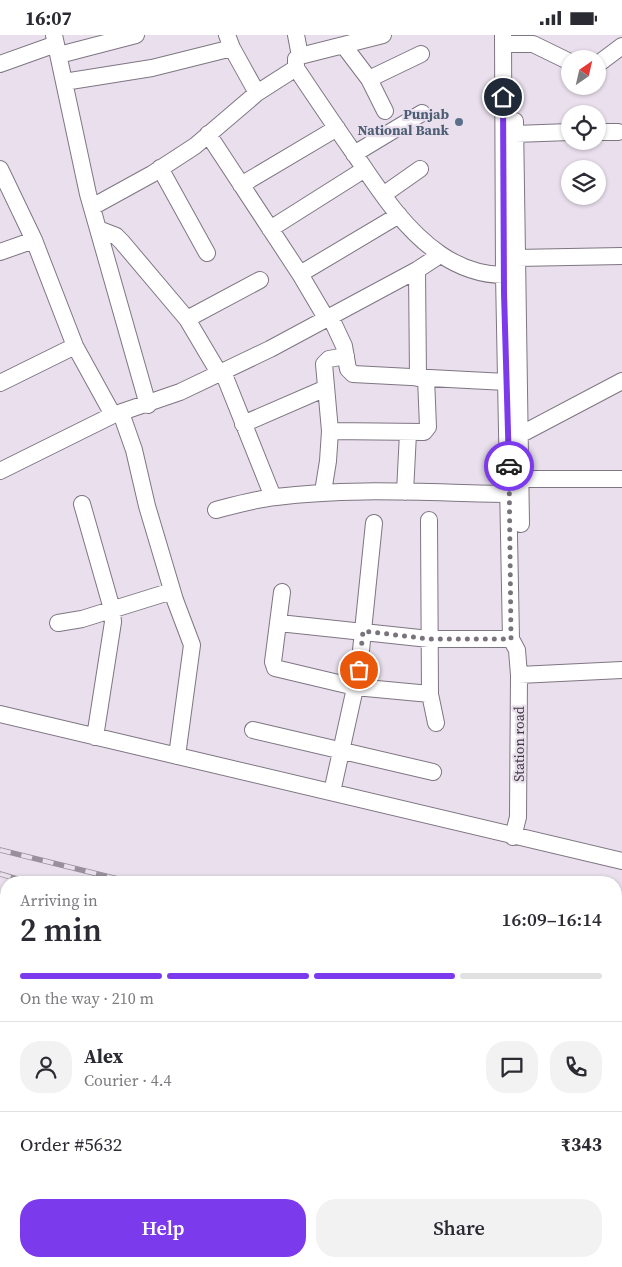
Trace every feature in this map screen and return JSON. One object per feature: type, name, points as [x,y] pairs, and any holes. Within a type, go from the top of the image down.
[{"type":"street","points":[[0,64],[56,45],[136,35]]},
{"type":"street","points":[[296,35],[298,62],[337,129],[398,215],[440,255],[467,269],[489,275],[504,275]]},
{"type":"street","points":[[92,207],[160,168],[208,134],[298,62],[383,35]]},
{"type":"street","points":[[508,40],[533,44],[561,57]]},
{"type":"street","name":"Station road","points":[[508,40],[515,133],[516,258],[514,438],[509,494],[514,645],[519,675],[518,817],[513,837]]},
{"type":"street","name":"Station road","points":[[508,40],[504,275],[506,382],[520,479],[522,641],[514,645]]},
{"type":"street","points":[[64,82],[152,68],[230,42],[257,93]]},
{"type":"street","points":[[56,45],[92,207],[148,405]]},
{"type":"street","points":[[344,46],[369,79],[385,111]]},
{"type":"street","points":[[369,79],[421,54]]},
{"type":"street","points":[[606,61],[619,55]]},
{"type":"street","points":[[354,154],[390,130],[422,113]]},
{"type":"street","points":[[241,185],[337,129]]},
{"type":"street","points":[[606,132],[618,131]]},
{"type":"street","points":[[515,133],[561,133]]},
{"type":"street","points":[[208,134],[328,317],[346,356],[348,369],[353,374],[506,382]]},
{"type":"street","points":[[160,168],[207,253]]},
{"type":"street","points":[[0,169],[34,240],[75,346],[117,414],[134,451],[147,506],[192,652],[177,756]]},
{"type":"street","points":[[270,229],[365,169]]},
{"type":"street","points":[[383,195],[420,169]]},
{"type":"street","points":[[300,274],[398,215]]},
{"type":"street","points":[[98,229],[116,236],[188,319],[221,373],[273,497]]},
{"type":"street","points":[[0,252],[34,240]]},
{"type":"street","points":[[0,471],[117,414],[148,405],[221,373],[417,270],[440,255]]},
{"type":"street","points":[[516,258],[622,256]]},
{"type":"street","points":[[330,431],[419,433],[427,430],[422,378],[417,270]]},
{"type":"street","points":[[188,319],[260,279]]},
{"type":"street","points":[[0,383],[75,346]]},
{"type":"street","points":[[323,492],[330,431],[324,370],[326,361],[346,356]]},
{"type":"street","points":[[514,438],[622,381]]},
{"type":"street","points":[[243,424],[326,388]]},
{"type":"street","points":[[405,492],[408,433]]},
{"type":"street","points":[[520,479],[622,479]]},
{"type":"street","points":[[216,510],[273,497],[323,492],[509,494]]},
{"type":"street","points":[[82,504],[112,609],[112,635],[95,737]]},
{"type":"street","points":[[429,520],[430,695],[436,723]]},
{"type":"street","points":[[332,792],[356,687],[374,523]]},
{"type":"street","points":[[58,623],[82,619],[172,591]]},
{"type":"street","points":[[282,592],[273,662],[275,668],[356,687],[430,695]]},
{"type":"street","points":[[279,623],[429,639],[514,645]]},
{"type":"street","points":[[519,675],[622,670]]},
{"type":"street","points":[[0,714],[332,792],[513,837],[622,861]]},
{"type":"street","points":[[253,730],[342,749],[433,772]]},
{"type":"railway","points":[[0,850],[106,876]]},
{"type":"railway","points":[[0,874],[7,876]]},
{"type":"way so far","points":[[359,670],[363,631],[429,639],[511,639],[509,466]]},
{"type":"place","name":"Punjab National Bank","points":[[459,122]]},
{"type":"route","points":[[503,97],[504,293],[509,466]]}]
